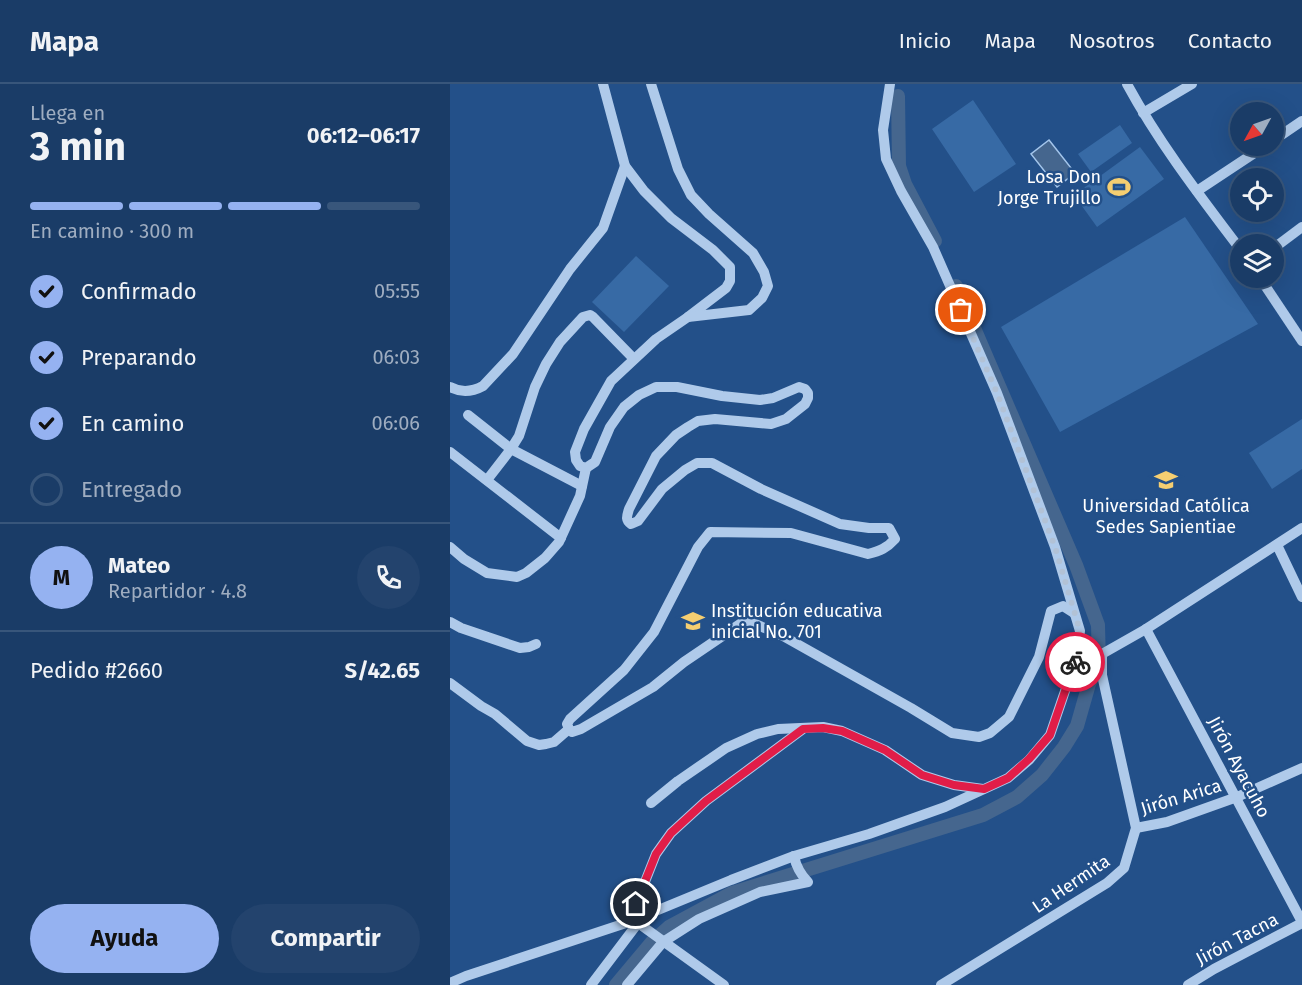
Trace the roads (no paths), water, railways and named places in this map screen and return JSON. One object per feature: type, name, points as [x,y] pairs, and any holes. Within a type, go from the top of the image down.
[{"type":"street","points":[[586,468],[580,466],[575,452],[584,429],[611,381],[656,339],[726,288],[730,281],[730,267],[713,250],[671,218],[644,191],[625,166],[603,84]]},
{"type":"street","points":[[651,84],[678,169],[691,195],[753,253],[764,272],[768,286],[762,298],[749,310],[688,317]]},
{"type":"street","points":[[450,983],[634,922],[731,880],[945,807],[1008,778],[1050,735],[1077,656],[1080,631],[1055,547],[997,393],[933,247],[901,191],[886,159],[883,130],[890,84]]},
{"type":"street","points":[[1127,84],[1143,113],[1230,236]]},
{"type":"street","points":[[1143,113],[1192,84]]},
{"type":"street","points":[[1284,133],[1302,121]]},
{"type":"street","points":[[1197,191],[1250,156]]},
{"type":"street","points":[[450,387],[459,391],[471,391],[483,386],[513,354],[570,269],[603,228],[625,166]]},
{"type":"street","points":[[1284,240],[1302,227]]},
{"type":"street","points":[[1267,288],[1300,335]]},
{"type":"street","points":[[487,480],[519,436],[535,387],[546,364],[560,342],[583,317],[590,315],[593,317],[634,359]]},
{"type":"street","points":[[450,547],[487,573],[517,577],[526,573],[545,558],[561,538],[580,496],[586,468],[595,462],[610,427],[624,407],[639,395],[656,387],[677,387],[722,396],[760,400],[773,398],[799,387],[808,393],[808,398],[805,404],[786,419],[771,424],[715,419],[698,421],[676,435],[656,456],[628,509],[626,519],[631,524],[638,521],[662,489],[685,470],[697,463],[712,463],[761,489],[840,524],[889,528],[895,539],[890,546],[868,554],[791,533],[710,532],[698,547],[654,632],[624,670],[570,719],[567,724],[572,732],[653,687],[684,662],[746,620],[783,636],[952,733],[979,737],[990,733],[1009,717],[1039,657],[1051,612],[1064,606],[1074,613]]},
{"type":"street","points":[[468,415],[511,450],[582,486]]},
{"type":"street","points":[[450,452],[561,538]]},
{"type":"street","points":[[1146,629],[1302,528]]},
{"type":"street","points":[[1277,545],[1302,597]]},
{"type":"street","points":[[450,622],[520,648],[536,644]]},
{"type":"street","name":"La Hermita","points":[[941,985],[1107,883],[1124,868],[1136,828],[1102,675],[1102,654],[1146,629]]},
{"type":"street","name":"Jirón Ayacuho","points":[[1146,629],[1302,922]]},
{"type":"street","points":[[450,683],[495,714],[527,741],[539,745],[546,744],[554,741],[569,729]]},
{"type":"street","points":[[651,803],[726,748],[757,734],[778,729],[823,728],[842,731],[885,750],[922,775],[954,785],[984,789]]},
{"type":"street","points":[[591,985],[634,922],[656,854],[671,833],[706,801],[803,729]]},
{"type":"street","name":"Jirón Arica","points":[[1136,828],[1167,822],[1237,797],[1302,768]]},
{"type":"street","points":[[627,985],[661,940],[699,918],[760,892],[805,879],[795,859]]},
{"type":"street","points":[[634,922],[724,985]]},
{"type":"street","name":"Jirón Tacna","points":[[1188,985],[1302,922]]},
{"type":"waterway","points":[[898,96],[899,166],[905,184],[935,241]]},
{"type":"waterway","points":[[616,985],[652,942],[669,927],[732,893],[983,815],[1017,797],[1042,775],[1077,726],[1089,684],[1099,664],[1098,625],[1076,565],[956,286]]},
{"type":"place","name":"Losa Don Jorge Trujillo","points":[[1119,187]]},
{"type":"place","name":"Universidad Católica Sedes Sapientiae","points":[[1166,480]]},
{"type":"place","name":"Institución educativa inicial No. 701","points":[[693,621]]}]
